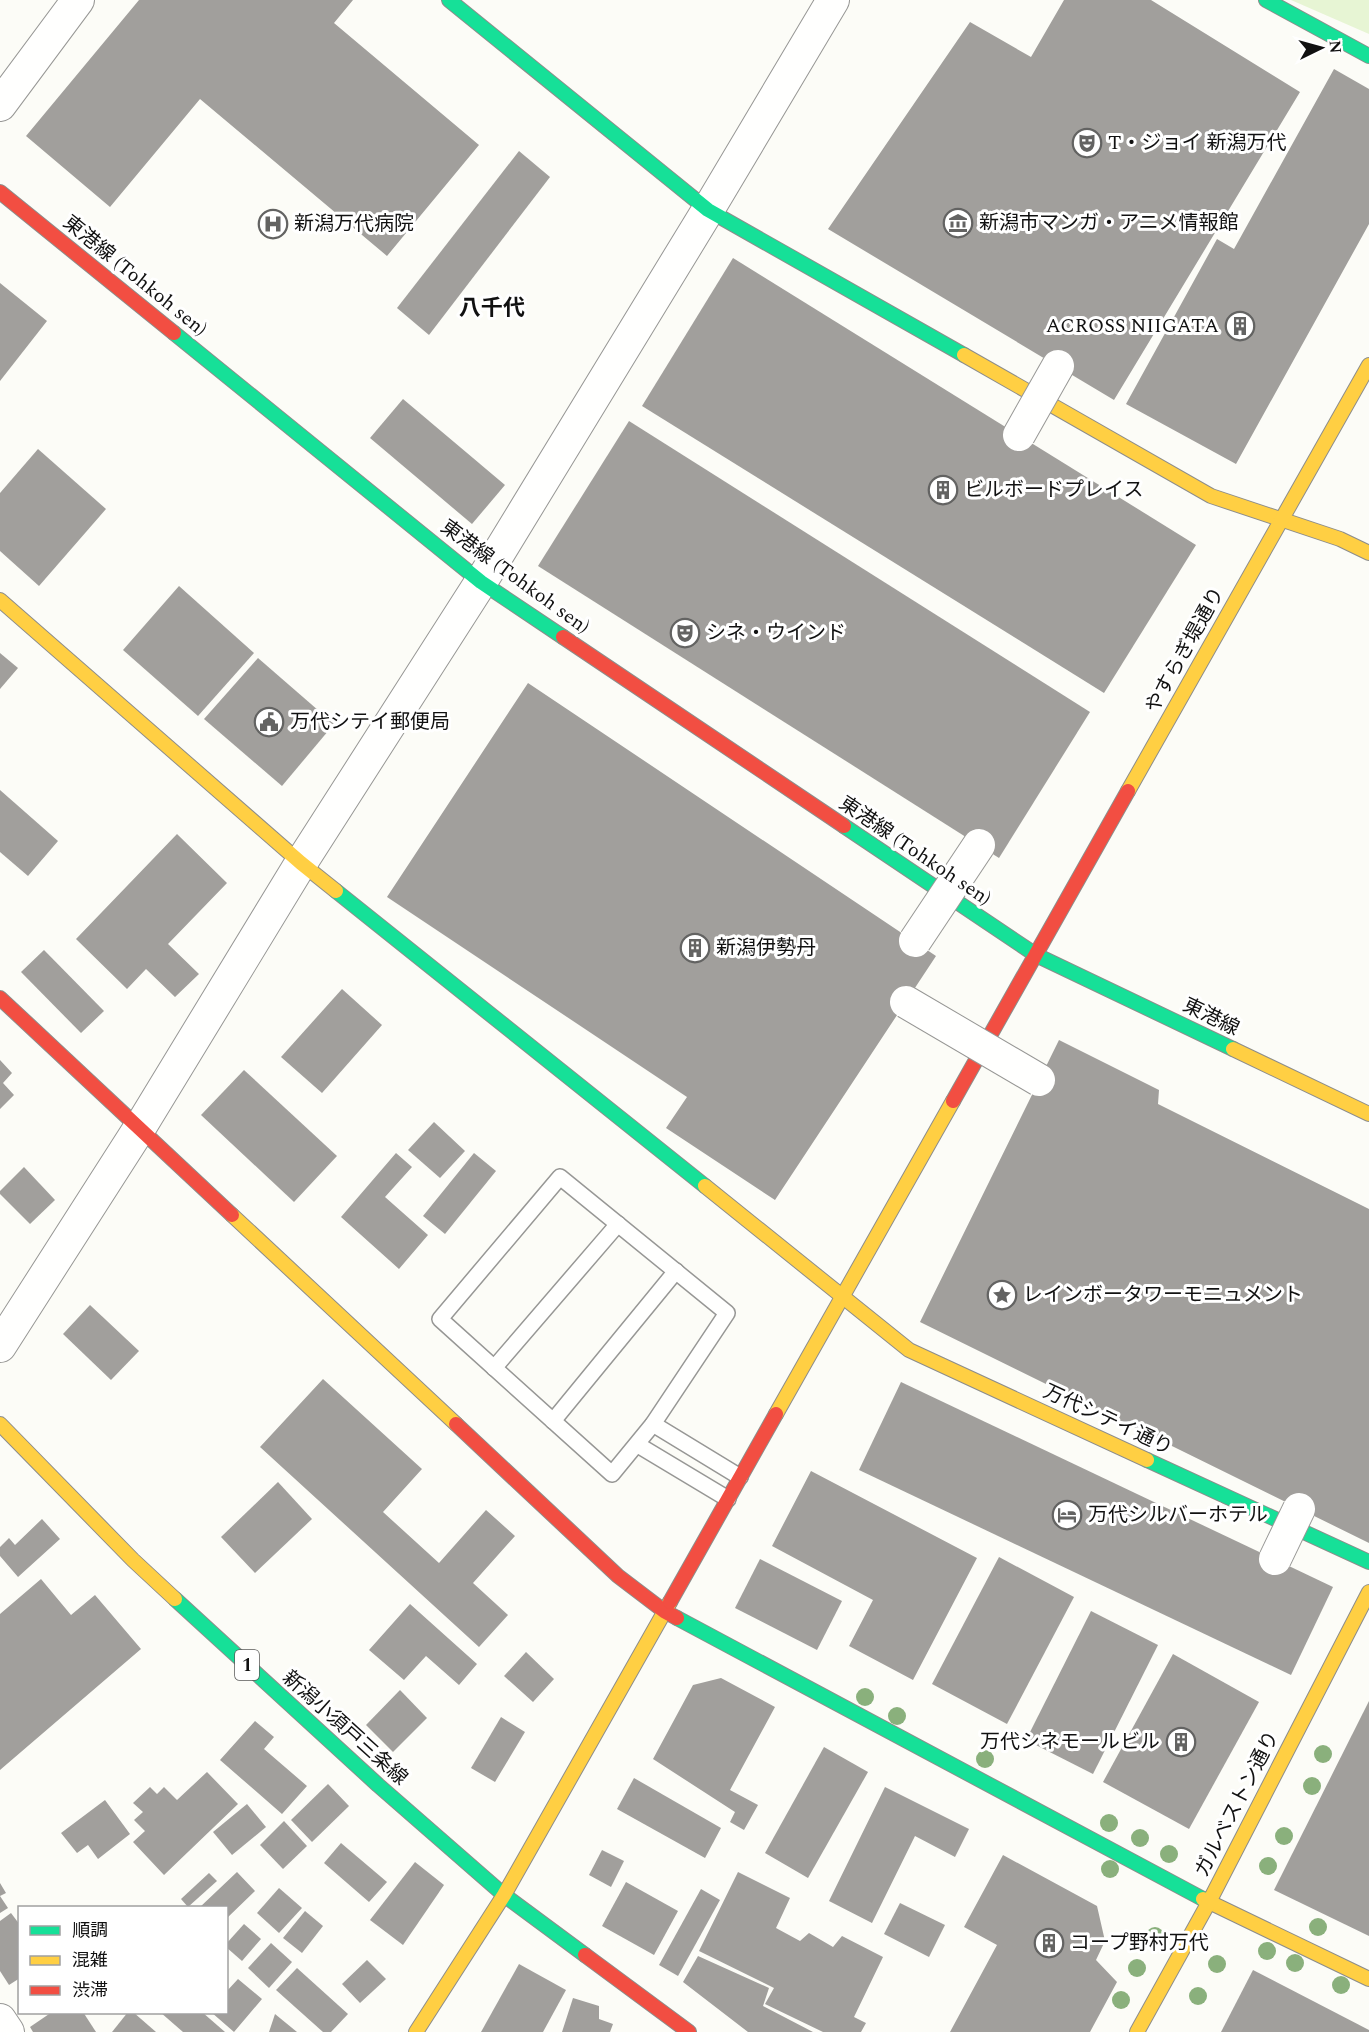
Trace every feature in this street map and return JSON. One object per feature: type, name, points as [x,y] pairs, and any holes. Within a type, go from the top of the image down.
[{"type":"street","points":[[0,105],[78,0]]},
{"type":"street","points":[[449,0],[708,210],[1210,496],[1340,539],[1369,553]]},
{"type":"street","points":[[0,1346],[139,1129],[302,863],[481,582],[833,0]]},
{"type":"street","points":[[1266,0],[1369,56]]},
{"type":"street","name":"東港線 (Tohkoh sen)","points":[[0,192],[481,582],[1036,955]]},
{"type":"street","name":"やすらぎ堤通り","points":[[416,2032],[504,1894],[1369,365]]},
{"type":"street","points":[[1019,435],[1058,366]]},
{"type":"street","name":"万代シテイ通り","points":[[0,600],[302,863],[909,1350],[1369,1562]]},
{"type":"street","points":[[915,941],[980,845]]},
{"type":"street","name":"東港線","points":[[1036,955],[1369,1114]]},
{"type":"street","points":[[0,998],[618,1576],[664,1611],[1209,1902],[1369,1978]]},
{"type":"street","points":[[906,1002],[1039,1080]]},
{"type":"street","name":"新潟小須戸三条線","points":[[0,1424],[133,1560],[369,1777],[504,1894],[689,2032]]},
{"type":"street","points":[[1275,1559],[1299,1509]]},
{"type":"street","name":"ガルベストン通り","points":[[1137,2032],[1209,1902],[1369,1592]]},
{"type":"street","points":[[0,2020],[8,2032]]},
{"type":"lane","points":[[560,1177],[676,1271],[727,1313],[638,1445],[612,1474],[440,1319],[560,1177]]},
{"type":"lane","points":[[494,1368],[618,1224]]},
{"type":"lane","points":[[552,1421],[676,1271]]},
{"type":"lane","points":[[652,1424],[740,1477]]},
{"type":"lane","points":[[638,1445],[728,1498]]},
{"type":"green space","points":[[1291,0],[1369,0],[1369,34]]},
{"type":"building","points":[[139,0],[353,0],[334,23],[479,145],[387,256],[200,99],[110,207],[26,136]]},
{"type":"building","points":[[1064,0],[1151,0],[1300,92],[1114,400],[828,229],[970,22],[1031,57]]},
{"type":"building","name":"ACROSS NIIGATA","points":[[1334,69],[1369,89],[1369,224],[1236,464],[1126,404],[1217,239],[1234,249]]},
{"type":"building","points":[[519,151],[550,177],[429,335],[397,308]]},
{"type":"building","name":"ビルボードプレイス","points":[[733,258],[1196,545],[1104,693],[642,406]]},
{"type":"building","points":[[0,283],[47,321],[0,381]]},
{"type":"building","points":[[403,399],[505,485],[472,524],[370,438]]},
{"type":"building","points":[[629,421],[1090,712],[999,858],[538,566]]},
{"type":"building","points":[[38,449],[106,509],[39,586],[0,551],[0,493]]},
{"type":"building","points":[[179,586],[254,653],[198,716],[123,650]]},
{"type":"building","points":[[0,653],[18,668],[0,689]]},
{"type":"building","points":[[258,658],[334,724],[282,786],[204,719]]},
{"type":"building","name":"新潟伊勢丹","points":[[528,683],[936,956],[775,1200],[666,1128],[687,1097],[387,897]]},
{"type":"building","points":[[0,790],[58,841],[28,876],[0,852]]},
{"type":"building","points":[[177,834],[227,883],[168,944],[199,974],[175,997],[146,969],[127,989],[76,939]]},
{"type":"building","points":[[44,950],[104,1011],[81,1033],[21,972]]},
{"type":"building","points":[[342,989],[382,1025],[322,1093],[281,1057]]},
{"type":"building","points":[[1059,1040],[1159,1090],[1158,1104],[1369,1209],[1369,1543],[920,1322]]},
{"type":"building","points":[[0,1060],[12,1073],[3,1083],[14,1095],[0,1109]]},
{"type":"building","points":[[244,1070],[337,1156],[294,1202],[201,1115]]},
{"type":"building","points":[[434,1122],[465,1151],[440,1178],[408,1150]]},
{"type":"building","points":[[396,1153],[412,1167],[385,1197],[428,1235],[399,1269],[341,1217]]},
{"type":"building","points":[[474,1153],[496,1171],[445,1234],[423,1216]]},
{"type":"building","points":[[24,1167],[55,1200],[30,1224],[0,1194],[0,1191]]},
{"type":"building","points":[[90,1305],[139,1351],[111,1380],[63,1334]]},
{"type":"building","points":[[323,1379],[422,1469],[383,1512],[439,1563],[486,1510],[515,1536],[473,1583],[508,1615],[479,1647],[260,1447]]},
{"type":"building","name":"万代シルバーホテル","points":[[901,1382],[1333,1587],[1291,1675],[859,1470]]},
{"type":"building","points":[[811,1471],[977,1558],[913,1680],[849,1646],[873,1600],[772,1546]]},
{"type":"building","points":[[278,1482],[312,1519],[255,1573],[221,1537]]},
{"type":"building","points":[[42,1519],[60,1539],[18,1577],[0,1556],[0,1547],[9,1538],[15,1545]]},
{"type":"building","points":[[999,1557],[1074,1597],[1007,1724],[932,1684]]},
{"type":"building","points":[[760,1559],[842,1601],[817,1650],[735,1608]]},
{"type":"building","points":[[41,1579],[71,1615],[95,1595],[141,1649],[0,1770],[0,1614]]},
{"type":"building","points":[[410,1604],[477,1664],[459,1685],[426,1656],[404,1680],[369,1650]]},
{"type":"building","points":[[1091,1611],[1158,1645],[1093,1774],[1026,1740]]},
{"type":"building","points":[[526,1652],[554,1679],[533,1702],[504,1676]]},
{"type":"building","name":"万代シネモールビル","points":[[1173,1654],[1259,1702],[1189,1829],[1103,1782]]},
{"type":"building","points":[[721,1678],[775,1707],[730,1790],[758,1805],[744,1830],[730,1822],[735,1812],[653,1759],[693,1685]]},
{"type":"building","points":[[400,1690],[427,1718],[393,1752],[366,1725]]},
{"type":"building","points":[[1369,1701],[1369,1936],[1274,1890]]},
{"type":"building","points":[[501,1717],[525,1732],[495,1782],[471,1768]]},
{"type":"building","points":[[255,1721],[274,1737],[264,1749],[307,1786],[282,1814],[220,1760]]},
{"type":"building","points":[[824,1747],[868,1772],[808,1878],[765,1853]]},
{"type":"building","points":[[207,1772],[238,1804],[164,1875],[133,1842],[145,1831],[134,1820],[143,1812],[133,1803],[150,1787],[157,1794],[164,1787],[177,1800]]},
{"type":"building","points":[[634,1778],[721,1828],[705,1858],[617,1809]]},
{"type":"building","points":[[328,1784],[349,1806],[312,1842],[291,1820]]},
{"type":"building","points":[[885,1787],[969,1829],[955,1857],[915,1836],[872,1923],[829,1901]]},
{"type":"building","points":[[105,1800],[130,1834],[98,1859],[88,1845],[77,1853],[61,1833]]},
{"type":"building","points":[[247,1804],[266,1827],[232,1855],[213,1832]]},
{"type":"building","points":[[284,1821],[307,1846],[283,1869],[260,1845]]},
{"type":"building","points":[[341,1843],[387,1882],[369,1902],[324,1863]]},
{"type":"building","points":[[602,1850],[624,1861],[611,1887],[589,1875]]},
{"type":"building","name":"コープ野村万代","points":[[1003,1855],[1097,1906],[1105,1941],[1096,1960],[1117,1982],[1090,2032],[950,2032],[997,1945],[964,1927]]},
{"type":"building","points":[[415,1862],[444,1885],[403,1945],[370,1920]]},
{"type":"building","points":[[237,1872],[255,1891],[228,1917],[228,1906],[201,1906]]},
{"type":"building","points":[[738,1872],[790,1898],[776,1928],[800,1941],[809,1933],[833,1947],[842,1936],[883,1957],[854,2017],[866,2023],[861,2032],[823,2032],[765,2004],[774,1988],[699,1951]]},
{"type":"building","points":[[209,1873],[217,1881],[189,1906],[181,1899]]},
{"type":"building","points":[[626,1882],[678,1911],[654,1955],[602,1926]]},
{"type":"building","points":[[0,1883],[6,1893],[0,1896]]},
{"type":"building","points":[[279,1888],[302,1908],[279,1933],[257,1913]]},
{"type":"building","points":[[701,1889],[720,1900],[678,1976],[659,1965]]},
{"type":"building","points":[[0,1896],[8,1908],[0,1913]]},
{"type":"building","points":[[900,1903],[945,1925],[929,1957],[884,1934]]},
{"type":"building","points":[[305,1911],[323,1926],[302,1953],[283,1938]]},
{"type":"building","points":[[11,1913],[18,1922],[18,1979],[9,1985],[0,1971],[0,1921]]},
{"type":"building","points":[[244,1924],[261,1939],[242,1961],[228,1949],[228,1942]]},
{"type":"building","points":[[271,1943],[292,1962],[269,1988],[248,1968]]},
{"type":"building","points":[[698,1956],[769,1988],[763,2006],[813,2032],[748,2032],[683,1982]]},
{"type":"building","points":[[367,1960],[386,1979],[360,2003],[342,1984]]},
{"type":"building","points":[[519,1964],[566,1990],[543,2032],[481,2032]]},
{"type":"building","points":[[297,1968],[348,2014],[331,2032],[323,2032],[276,1990]]},
{"type":"building","points":[[1253,1970],[1369,2030],[1369,2032],[1221,2032]]},
{"type":"building","points":[[238,1979],[262,1999],[234,2032],[213,2014],[228,2014],[228,1990]]},
{"type":"building","points":[[573,1998],[599,2006],[599,2019],[613,2024],[610,2032],[562,2032]]},
{"type":"building","points":[[49,2014],[84,2014],[96,2032],[33,2032],[30,2027]]},
{"type":"building","points":[[126,2014],[135,2014],[156,2032],[112,2032]]},
{"type":"building","points":[[162,2014],[204,2014],[225,2032],[183,2032]]},
{"type":"building","points":[[275,2014],[297,2032],[269,2032]]},
{"type":"traffic: fast","points":[[449,0],[708,210],[964,355]]},
{"type":"traffic: fast","points":[[1266,0],[1369,56]]},
{"type":"traffic: fast","points":[[174,333],[481,582],[563,637]]},
{"type":"traffic: fast","points":[[844,826],[1036,955],[1233,1049]]},
{"type":"traffic: fast","points":[[336,891],[705,1186]]},
{"type":"traffic: fast","points":[[1147,1460],[1369,1562]]},
{"type":"traffic: fast","points":[[175,1599],[378,1785],[504,1895],[585,1955]]},
{"type":"traffic: fast","points":[[677,1618],[1203,1899]]},
{"type":"traffic: slow","points":[[964,355],[1211,496],[1340,539],[1369,553]]},
{"type":"traffic: slow","points":[[1128,791],[1369,365]]},
{"type":"traffic: slow","points":[[0,600],[336,891]]},
{"type":"traffic: slow","points":[[1233,1049],[1369,1114]]},
{"type":"traffic: slow","points":[[776,1414],[953,1101]]},
{"type":"traffic: slow","points":[[705,1186],[909,1350],[1147,1460]]},
{"type":"traffic: slow","points":[[232,1215],[456,1424]]},
{"type":"traffic: slow","points":[[0,1424],[133,1560],[175,1599]]},
{"type":"traffic: slow","points":[[1137,2032],[1209,1902],[1369,1592]]},
{"type":"traffic: slow","points":[[416,2032],[504,1895],[670,1602]]},
{"type":"traffic: slow","points":[[1203,1899],[1369,1979]]},
{"type":"traffic: jam","points":[[0,192],[174,333]]},
{"type":"traffic: jam","points":[[563,637],[844,826]]},
{"type":"traffic: jam","points":[[953,1101],[1128,791]]},
{"type":"traffic: jam","points":[[0,998],[232,1215]]},
{"type":"traffic: jam","points":[[670,1602],[776,1414]]},
{"type":"traffic: jam","points":[[456,1424],[618,1576],[664,1611],[677,1618]]},
{"type":"traffic: jam","points":[[585,1955],[689,2032]]},
{"type":"place","name":"T・ジョイ 新潟万代","points":[[1087,143]]},
{"type":"place","name":"新潟市マンガ・アニメ情報館","points":[[958,223]]},
{"type":"place","name":"新潟万代病院","points":[[273,224]]},
{"type":"place","name":"ACROSS NIIGATA","points":[[1240,326]]},
{"type":"place","name":"ビルボードプレイス","points":[[943,490]]},
{"type":"place","name":"シネ・ウインド","points":[[685,633]]},
{"type":"place","name":"万代シテイ郵便局","points":[[269,722]]},
{"type":"place","name":"新潟伊勢丹","points":[[695,948]]},
{"type":"place","name":"レインボータワーモニュメント","points":[[1002,1295]]},
{"type":"place","name":"万代シルバーホテル","points":[[1067,1515]]},
{"type":"place","name":"万代シネモールビル","points":[[1181,1742]]},
{"type":"place","name":"コープ野村万代","points":[[1049,1943]]},
{"type":"district","name":"八千代","points":[[492,308]]}]
